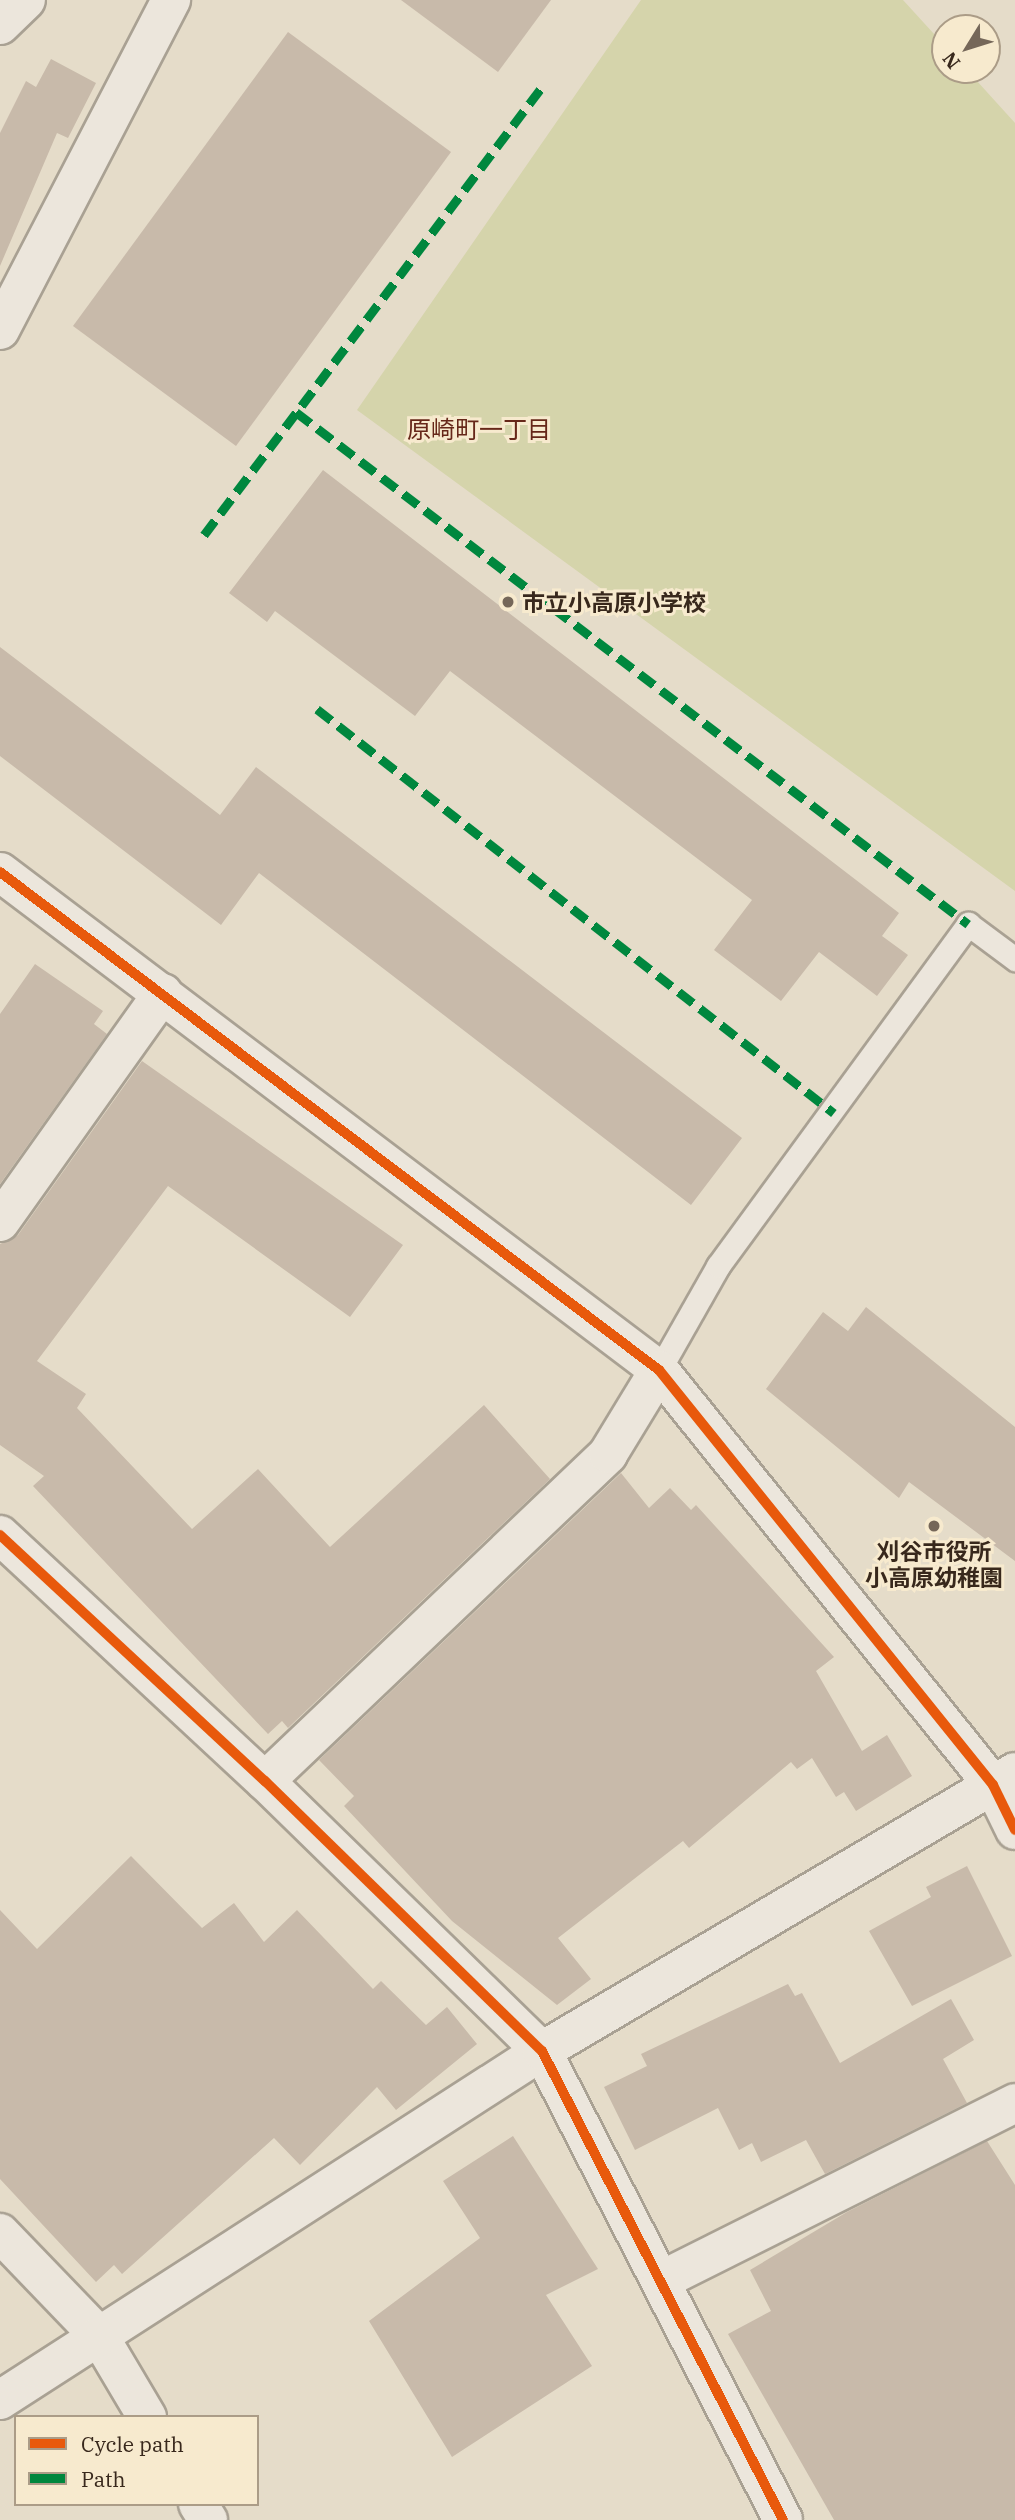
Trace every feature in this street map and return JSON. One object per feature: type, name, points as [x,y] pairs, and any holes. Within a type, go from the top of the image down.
[{"type":"street","points":[[0,24],[26,0]]},
{"type":"street","points":[[0,330],[171,0]]},
{"type":"street","points":[[0,872],[659,1370],[1004,1778],[1015,1830]]},
{"type":"street","points":[[0,1222],[163,993]]},
{"type":"street","points":[[265,1781],[608,1454],[659,1370]]},
{"type":"street","points":[[0,1535],[265,1781],[542,2051],[783,2520]]},
{"type":"street","points":[[0,2400],[542,2051],[1004,1778]]},
{"type":"street","points":[[662,2280],[1015,2103]]},
{"type":"street","points":[[0,2233],[99,2336],[145,2415]]},
{"type":"lane","points":[[659,1370],[718,1266],[968,923],[1015,958]]},
{"type":"green space","points":[[641,0],[903,0],[931,31],[931,84],[980,84],[1015,123],[1015,891],[357,410]]},
{"type":"building","points":[[401,0],[551,0],[498,72]]},
{"type":"building","points":[[288,32],[451,152],[236,446],[73,326]]},
{"type":"building","points":[[51,59],[96,83],[68,138],[57,133],[0,266],[0,133],[26,81],[36,87]]},
{"type":"building","points":[[323,470],[899,913],[882,936],[908,955],[877,996],[819,952],[781,1001],[714,950],[752,900],[450,671],[415,716],[275,611],[267,622],[229,593]]},
{"type":"building","points":[[0,647],[220,815],[256,767],[742,1138],[691,1205],[259,873],[221,925],[0,756]]},
{"type":"building","points":[[35,964],[103,1011],[94,1024],[107,1034],[0,1184],[0,1014]]},
{"type":"building","points":[[142,1061],[403,1245],[350,1317],[168,1186],[37,1361],[86,1394],[77,1408],[192,1529],[258,1469],[330,1547],[484,1405],[550,1479],[288,1728],[282,1721],[268,1734],[33,1486],[44,1476],[0,1445],[0,1244],[18,1235]]},
{"type":"building","points":[[866,1307],[1015,1427],[1015,1561],[909,1482],[899,1498],[766,1389],[823,1312],[848,1331]]},
{"type":"building","points":[[621,1473],[649,1508],[670,1488],[691,1510],[696,1505],[834,1657],[816,1671],[862,1751],[887,1735],[912,1776],[856,1811],[844,1792],[836,1797],[812,1758],[797,1769],[791,1762],[689,1848],[683,1841],[558,1938],[591,1979],[557,2005],[452,1921],[344,1806],[354,1796],[319,1760]]},
{"type":"building","points":[[131,1856],[202,1928],[234,1903],[264,1942],[297,1910],[373,1989],[381,1981],[426,2025],[447,2007],[477,2044],[396,2110],[377,2087],[300,2165],[274,2138],[122,2274],[114,2265],[96,2282],[0,2179],[0,1910],[37,1949]]},
{"type":"building","points":[[967,1866],[1012,1956],[912,2006],[869,1931],[931,1897],[926,1887]]},
{"type":"building","points":[[788,1984],[795,1996],[802,1993],[840,2063],[951,1999],[974,2040],[943,2059],[967,2103],[825,2174],[806,2140],[761,2162],[752,2143],[739,2150],[718,2108],[635,2150],[604,2087],[647,2066],[641,2054]]},
{"type":"building","points":[[513,2136],[598,2269],[546,2295],[592,2366],[452,2457],[369,2321],[480,2238],[443,2181]]},
{"type":"building","points":[[987,2141],[1015,2185],[1015,2520],[834,2520],[728,2334],[771,2311],[750,2270],[847,2212]]},
{"type":"marked path","points":[[204,535],[542,87]]},
{"type":"marked path","points":[[296,412],[968,924]]},
{"type":"marked path","points":[[317,709],[834,1113]]},
{"type":"cycle path","points":[[0,872],[659,1370],[993,1785],[1015,1830]]},
{"type":"cycle path","points":[[0,1535],[265,1781],[542,2051],[783,2520]]},
{"type":"place","name":"市立小高原小学校","points":[[508,602]]},
{"type":"place","name":"刈谷市役所 小高原幼稚園","points":[[934,1526]]},
{"type":"district","name":"原崎町一丁目","points":[[479,430]]}]
